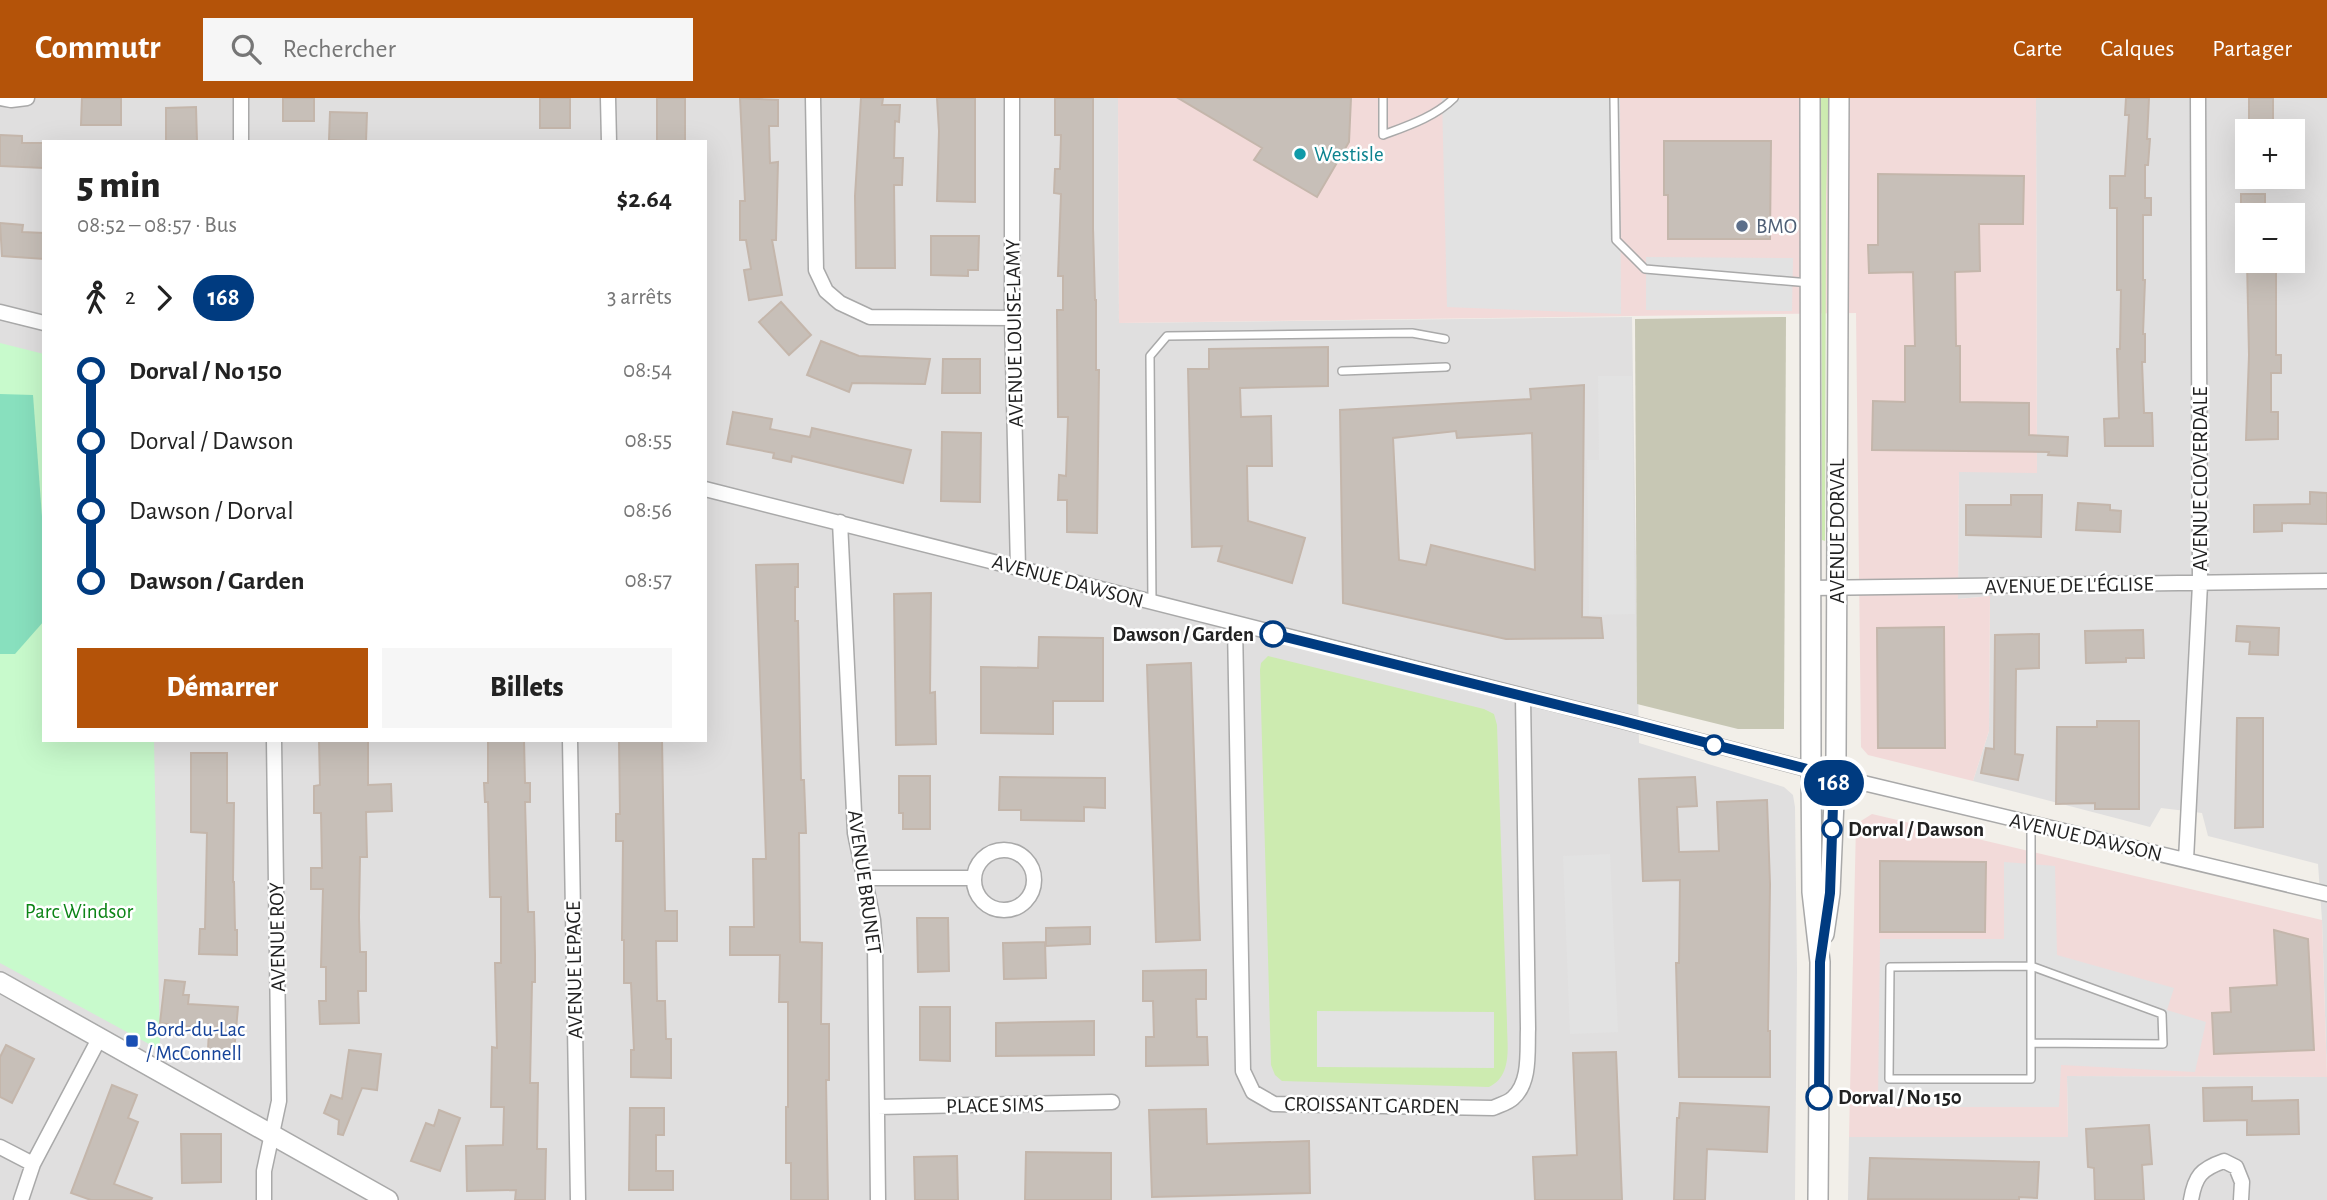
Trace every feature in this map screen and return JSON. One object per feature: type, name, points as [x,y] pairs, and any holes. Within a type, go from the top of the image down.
[{"type":"street","points":[[0,98],[27,98]]},
{"type":"street","points":[[241,98],[241,140]]},
{"type":"street","points":[[608,98],[609,140]]},
{"type":"street","points":[[813,98],[816,270],[826,291],[840,303],[870,317],[1012,318]]},
{"type":"street","name":"AVENUE LOUISE-LAMY","points":[[1012,98],[1012,318],[1018,568]]},
{"type":"street","name":"AVENUE DORVAL","points":[[1810,98],[1811,770],[1812,892],[1820,962],[1818,1200]]},
{"type":"street","name":"AVENUE DORVAL","points":[[1820,962],[1830,893],[1834,776],[1839,98]]},
{"type":"street","name":"AVENUE CLOVERDALE","points":[[2186,860],[2200,584],[2198,98]]},
{"type":"street","points":[[0,312],[42,322]]},
{"type":"street","name":"AVENUE DAWSON","points":[[707,489],[1834,776],[2327,894]]},
{"type":"street","name":"AVENUE BRUNET","points":[[841,522],[855,833],[875,945],[878,1200]]},
{"type":"street","name":"AVENUE DE L'ÉGLISE","points":[[1811,588],[2327,581]]},
{"type":"street","name":"CROISSANT GARDEN","points":[[1235,625],[1242,1071],[1253,1092],[1274,1104],[1493,1108],[1512,1100],[1522,1088],[1526,1072],[1528,1029],[1523,696]]},
{"type":"street","name":"AVENUE ROY","points":[[264,1200],[264,1171],[279,1101],[274,742]]},
{"type":"street","name":"AVENUE LEPAGE","points":[[570,742],[578,1200]]},
{"type":"street","points":[[1010,850],[1028,860],[1035,879],[1029,898],[1013,909],[1004,911],[985,904],[979,897],[974,878],[981,859],[989,853],[1010,850]]},
{"type":"street","points":[[865,878],[974,878]]},
{"type":"street","points":[[0,982],[388,1200]]},
{"type":"street","points":[[22,1200],[33,1164],[100,1037]]},
{"type":"street","name":"PLACE SIMS","points":[[877,1107],[1112,1101]]},
{"type":"street","points":[[0,1147],[33,1164]]},
{"type":"street","points":[[2191,1200],[2195,1181],[2207,1167],[2224,1161],[2236,1167],[2242,1182],[2241,1200]]},
{"type":"lane","points":[[1383,98],[1383,135],[1419,121],[1446,106],[1454,98]]},
{"type":"lane","points":[[1614,98],[1616,240],[1645,269],[1811,283]]},
{"type":"lane","points":[[1152,603],[1150,356],[1167,337],[1412,333],[1445,339]]},
{"type":"lane","points":[[1342,370],[1446,367]]},
{"type":"lane","points":[[2031,824],[2031,966],[2031,1044],[2031,1079],[1889,1079],[1890,967],[2031,966],[2162,1014],[2163,1044],[2031,1044]]},
{"type":"shaded area","points":[[0,98],[1118,98],[1119,323],[1632,317],[1639,743],[1784,787],[1793,795],[1797,970],[1795,1200],[0,1200]]},
{"type":"shaded area","points":[[1118,98],[2036,98],[2037,473],[1959,472],[1958,599],[1990,596],[1989,731],[1973,781],[1868,755],[1861,747],[1856,313],[1119,323]]},
{"type":"shaded area","points":[[1442,98],[1620,98],[1621,314],[1447,307]]},
{"type":"shaded area","points":[[2036,98],[2327,98],[2327,1077],[2318,864],[2208,836],[2202,813],[2161,808],[2150,827],[1973,781],[1989,731],[1990,596],[1958,599],[1959,472],[2037,472]]},
{"type":"shaded area","points":[[1646,257],[1793,258],[1792,311],[1646,310]]},
{"type":"shaded area","points":[[1786,317],[1784,729],[1738,729],[1637,704],[1635,319]]},
{"type":"shaded area","points":[[1598,376],[1632,376],[1635,614],[1589,615],[1587,460],[1599,460]]},
{"type":"shaded area","points":[[1872,814],[2322,920],[2327,1077],[2067,1076],[2068,1137],[1849,1137],[1856,824]]},
{"type":"shaded area","points":[[1610,854],[1618,1032],[1570,1034],[1563,856]]},
{"type":"shaded area","points":[[2004,862],[2055,866],[2057,955],[2174,988],[2167,1010],[2206,1022],[2195,1072],[2061,1065],[2059,1107],[1878,1107],[1880,939],[2004,939]]},
{"type":"shaded area","points":[[1317,1011],[1494,1012],[1494,1068],[1317,1067]]},
{"type":"shaded area","points":[[2067,1076],[2327,1077],[2327,1200],[1848,1200],[1849,1137],[2068,1137]]},
{"type":"green space","points":[[1821,98],[1829,98],[1826,197],[1825,541],[1822,540]]},
{"type":"green space","name":"Parc Windsor","points":[[0,343],[42,354],[42,742],[154,742],[160,1050],[0,963]]},
{"type":"green space","points":[[0,394],[33,395],[42,517],[42,623],[15,654],[0,654]]},
{"type":"green space","points":[[1268,656],[1484,709],[1494,714],[1497,725],[1508,1050],[1502,1076],[1489,1087],[1282,1081],[1275,1075],[1271,1065],[1260,670],[1261,663]]},
{"type":"building","points":[[82,98],[121,98],[121,125],[81,125]]},
{"type":"building","points":[[283,98],[314,98],[314,121],[283,121]]},
{"type":"building","points":[[540,98],[570,98],[570,128],[540,128]]},
{"type":"building","points":[[657,98],[685,98],[685,140],[657,140]]},
{"type":"building","points":[[740,98],[778,100],[778,126],[769,126],[770,163],[778,162],[776,240],[772,240],[782,295],[749,300],[744,270],[751,269],[746,240],[740,240],[740,201],[745,201]]},
{"type":"building","points":[[861,98],[883,98],[882,105],[900,105],[899,122],[895,121],[894,158],[903,158],[902,185],[894,185],[895,268],[856,268],[855,196]]},
{"type":"building","points":[[937,98],[975,98],[975,202],[937,201]]},
{"type":"building","points":[[1055,98],[1093,98],[1096,370],[1099,370],[1097,533],[1067,532],[1067,500],[1058,500],[1059,475],[1066,476],[1068,417],[1058,417],[1057,310],[1063,310],[1063,276],[1058,276],[1061,194],[1054,193],[1055,169],[1060,169],[1061,135],[1055,135]]},
{"type":"building","name":"Westisle","points":[[1178,98],[1351,98],[1349,142],[1317,197],[1254,160],[1262,148]]},
{"type":"building","points":[[2126,98],[2149,98],[2147,139],[2150,139],[2148,165],[2145,165],[2145,198],[2151,198],[2151,215],[2143,215],[2145,362],[2142,362],[2144,413],[2152,413],[2153,446],[2105,446],[2104,419],[2119,418],[2117,349],[2120,349],[2121,290],[2117,290],[2117,208],[2110,208],[2110,176],[2125,176],[2129,115],[2125,115]]},
{"type":"building","points":[[2249,98],[2273,98],[2273,119],[2249,119]]},
{"type":"building","points":[[196,107],[197,140],[166,140],[166,108]]},
{"type":"building","points":[[330,112],[367,113],[366,140],[329,140]]},
{"type":"building","points":[[0,135],[22,136],[22,143],[42,143],[42,168],[0,166]]},
{"type":"building","points":[[1664,141],[1771,141],[1770,239],[1668,239],[1668,195],[1664,195]]},
{"type":"building","points":[[1878,174],[2024,176],[2023,224],[1979,224],[1980,271],[1955,272],[1956,346],[1960,346],[1960,402],[2029,403],[2029,435],[2068,437],[2067,456],[2048,455],[2049,452],[1872,450],[1873,401],[1905,402],[1905,346],[1915,346],[1913,272],[1869,273],[1868,245],[1878,245]]},
{"type":"building","points":[[2241,194],[2265,194],[2265,203],[2241,203]]},
{"type":"building","points":[[0,223],[23,225],[22,232],[42,233],[42,259],[2,256]]},
{"type":"building","points":[[931,236],[979,236],[978,270],[968,270],[968,276],[931,275]]},
{"type":"building","points":[[2247,273],[2276,273],[2276,355],[2281,355],[2281,373],[2271,373],[2271,412],[2278,412],[2278,439],[2246,440],[2249,355]]},
{"type":"building","points":[[781,302],[811,335],[789,355],[759,322]]},
{"type":"building","points":[[821,341],[859,356],[930,359],[925,384],[852,383],[849,392],[807,375]]},
{"type":"building","points":[[1328,347],[1328,386],[1240,388],[1241,417],[1271,416],[1272,466],[1247,466],[1248,521],[1305,538],[1292,583],[1218,561],[1222,546],[1192,547],[1188,369],[1209,369],[1209,349]]},
{"type":"building","points":[[943,359],[980,359],[980,393],[942,393]]},
{"type":"building","points":[[1584,385],[1582,617],[1601,618],[1603,638],[1506,639],[1343,603],[1340,410],[1531,399],[1530,389]],"holes":[[[1456,431],[1457,438],[1532,433],[1535,570],[1431,545],[1426,565],[1399,560],[1393,438]]]},
{"type":"building","points":[[733,412],[772,419],[770,429],[810,437],[812,428],[911,450],[903,483],[792,456],[791,462],[773,458],[774,453],[727,444]]},
{"type":"building","points":[[942,432],[981,433],[980,502],[941,501]]},
{"type":"building","points":[[2310,492],[2327,493],[2327,524],[2282,523],[2282,531],[2254,532],[2254,505],[2310,504]]},
{"type":"building","points":[[2011,495],[2042,495],[2041,537],[1966,535],[1966,505],[2011,505]]},
{"type":"building","points":[[2078,503],[2110,505],[2110,510],[2121,511],[2120,532],[2076,530]]},
{"type":"building","points":[[798,564],[795,621],[798,621],[801,780],[804,780],[806,833],[799,833],[800,942],[822,943],[821,1024],[829,1024],[829,1080],[826,1080],[828,1200],[791,1200],[791,1163],[786,1163],[788,1002],[779,1002],[780,955],[730,955],[730,927],[754,927],[753,859],[766,859],[756,565]]},
{"type":"building","points":[[931,593],[930,693],[935,692],[936,744],[896,745],[894,594]]},
{"type":"building","points":[[2237,626],[2279,628],[2278,655],[2249,654],[2250,642],[2236,641]]},
{"type":"building","points":[[1944,627],[1945,748],[1878,748],[1877,628]]},
{"type":"building","points":[[2143,630],[2144,658],[2126,658],[2126,662],[2086,663],[2085,631]]},
{"type":"building","points":[[2039,634],[2039,668],[2016,669],[2015,754],[2023,755],[2018,780],[1981,773],[1986,748],[1994,749],[1995,635]]},
{"type":"building","points":[[1039,637],[1103,638],[1103,701],[1053,701],[1053,734],[981,733],[981,667],[1038,668]]},
{"type":"building","points":[[1191,663],[1200,940],[1156,942],[1147,665]]},
{"type":"building","points":[[2237,718],[2263,718],[2263,827],[2235,828]]},
{"type":"building","points":[[2097,721],[2139,721],[2139,809],[2095,809],[2095,803],[2056,804],[2057,727],[2097,727]]},
{"type":"building","points":[[319,742],[368,742],[368,785],[391,784],[392,811],[366,812],[367,857],[360,857],[359,917],[360,952],[366,952],[366,991],[358,991],[359,1023],[320,1024],[319,1001],[326,1001],[326,967],[321,967],[323,889],[311,889],[311,868],[322,868],[321,813],[314,813],[314,786],[320,785]]},
{"type":"building","points":[[488,742],[524,742],[525,783],[530,783],[530,802],[525,802],[528,912],[534,912],[535,982],[532,982],[530,1083],[538,1083],[537,1149],[546,1149],[545,1200],[515,1200],[516,1190],[467,1191],[466,1146],[503,1145],[504,1107],[491,1107],[492,1047],[497,1048],[495,963],[501,963],[501,897],[490,897],[488,802],[485,802],[484,783],[488,783]]},
{"type":"building","points":[[619,742],[662,742],[665,911],[677,911],[677,941],[656,941],[657,1001],[665,1001],[666,1039],[671,1039],[671,1078],[631,1077],[631,1050],[634,1050],[631,983],[624,983],[622,940],[623,841],[616,841],[616,814],[620,814]]},
{"type":"building","points":[[191,753],[227,753],[227,803],[234,803],[233,882],[237,955],[199,954],[200,929],[205,929],[207,833],[191,832]]},
{"type":"building","points":[[899,776],[930,776],[930,829],[903,829],[903,813],[899,813]]},
{"type":"building","points":[[1000,777],[1105,778],[1105,808],[1084,807],[1084,821],[1021,820],[1021,810],[999,810]]},
{"type":"building","points":[[1695,777],[1697,806],[1677,807],[1679,852],[1719,851],[1717,802],[1767,800],[1770,1077],[1679,1077],[1676,963],[1679,963],[1680,880],[1643,881],[1639,779]]},
{"type":"building","points":[[1880,861],[1986,862],[1985,932],[1880,932]]},
{"type":"building","points":[[917,918],[948,918],[949,971],[918,972]]},
{"type":"building","points":[[1090,927],[1090,944],[1046,946],[1046,928]]},
{"type":"building","points":[[2274,930],[2308,939],[2314,1050],[2214,1054],[2212,1013],[2231,1012],[2230,988],[2277,985]]},
{"type":"building","points":[[1045,942],[1046,978],[1004,979],[1003,943]]},
{"type":"building","points":[[1206,970],[1206,999],[1196,999],[1197,1037],[1207,1037],[1208,1065],[1146,1066],[1146,1037],[1154,1037],[1153,1001],[1143,1001],[1143,971]]},
{"type":"building","points":[[165,980],[185,982],[183,995],[189,995],[188,1004],[238,1007],[234,1052],[208,1050],[209,1029],[160,1023]]},
{"type":"building","points":[[920,1007],[950,1007],[950,1061],[920,1060]]},
{"type":"building","points":[[1094,1021],[1094,1055],[996,1056],[996,1023]]},
{"type":"building","points":[[6,1045],[34,1059],[12,1103],[0,1097],[0,1057]]},
{"type":"building","points":[[349,1050],[381,1054],[377,1090],[362,1088],[343,1135],[338,1134],[339,1120],[324,1113],[331,1095],[342,1099]]},
{"type":"building","points":[[1616,1052],[1622,1200],[1535,1200],[1533,1157],[1577,1155],[1573,1053]]},
{"type":"building","points":[[112,1085],[137,1095],[128,1118],[138,1122],[114,1184],[152,1198],[151,1200],[91,1200],[71,1193]]},
{"type":"building","points":[[2252,1087],[2252,1101],[2298,1100],[2299,1134],[2247,1135],[2247,1120],[2204,1121],[2203,1088]]},
{"type":"building","points":[[1680,1103],[1769,1107],[1767,1152],[1707,1149],[1705,1200],[1674,1200]]},
{"type":"building","points":[[630,1108],[664,1108],[664,1135],[656,1135],[656,1171],[673,1171],[673,1190],[629,1190]]},
{"type":"building","points":[[1206,1109],[1207,1144],[1309,1141],[1310,1193],[1152,1197],[1149,1110]]},
{"type":"building","points":[[439,1110],[460,1118],[440,1171],[411,1161],[426,1123],[434,1126]]},
{"type":"building","points":[[2149,1125],[2152,1164],[2142,1165],[2144,1200],[2095,1200],[2094,1168],[2088,1167],[2086,1129]]},
{"type":"building","points":[[181,1134],[221,1134],[221,1182],[182,1183]]},
{"type":"building","points":[[1026,1152],[1111,1153],[1111,1200],[1025,1200]]},
{"type":"building","points":[[957,1156],[958,1200],[915,1200],[914,1157]]},
{"type":"building","points":[[1870,1158],[2039,1162],[2037,1198],[1868,1199]]},
{"type":"bus line","name":"168","points":[[1273,634],[1834,776],[1830,893],[1820,962],[1819,1097]]},
{"type":"place","name":"Westisle","points":[[1300,154]]},
{"type":"place","name":"BMO","points":[[1742,226]]},
{"type":"place","name":"Dawson / Garden","points":[[1273,634]]},
{"type":"place","name":"Dorval / Dawson","points":[[1832,829]]},
{"type":"place","name":"Bord-du-Lac / McConnell","points":[[132,1041]]},
{"type":"place","name":"Dorval / No 150","points":[[1819,1097]]}]
